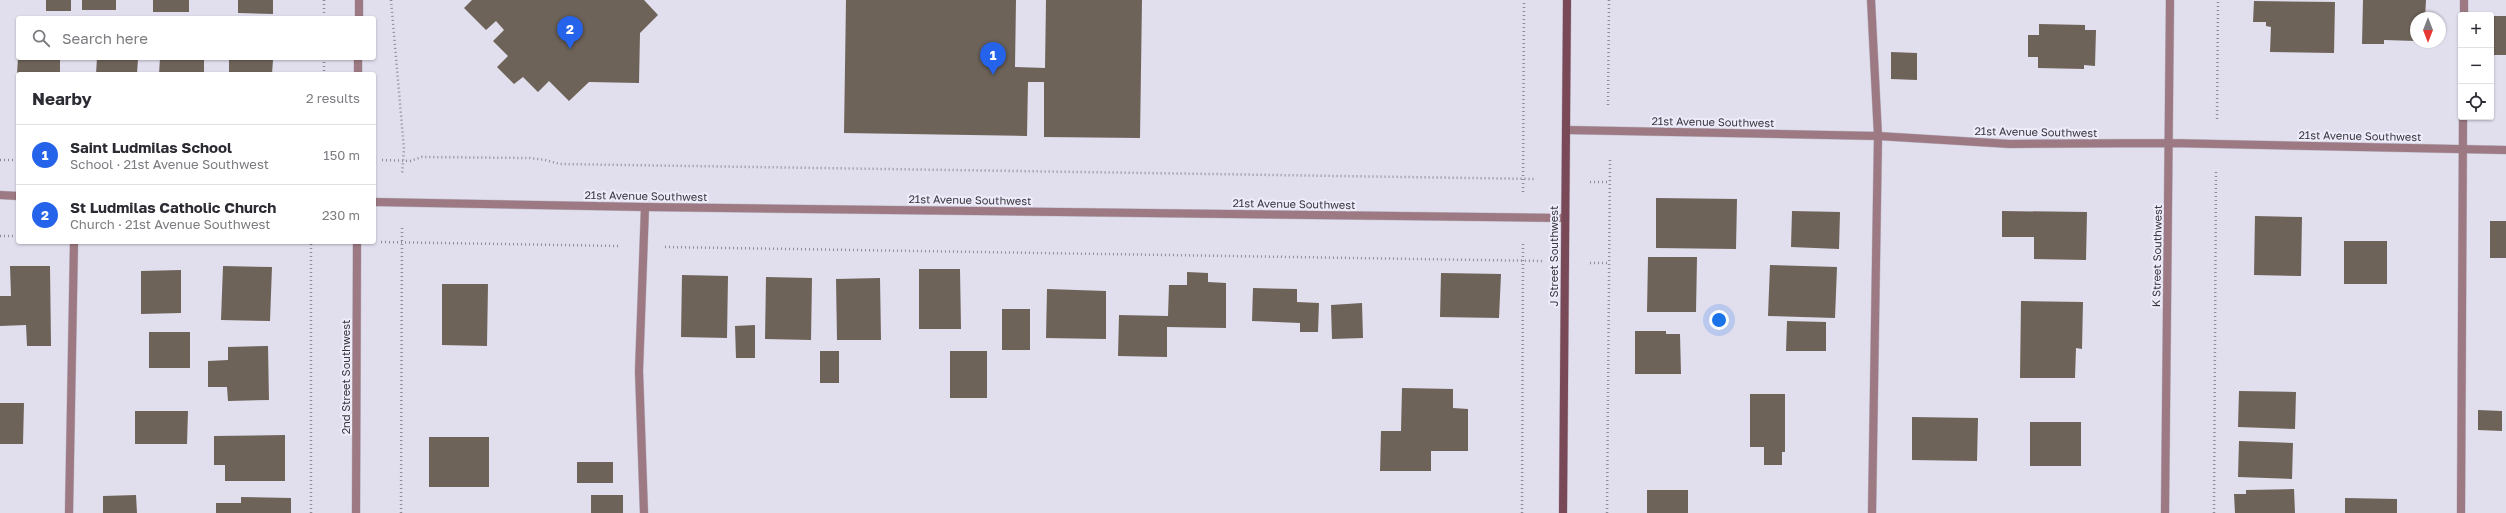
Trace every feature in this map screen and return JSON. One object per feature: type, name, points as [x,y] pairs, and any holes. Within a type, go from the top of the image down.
[{"type":"street","points":[[358,16],[359,0]]},
{"type":"street","name":"J Street Southwest","points":[[1563,513],[1567,0]]},
{"type":"street","points":[[1871,0],[1878,136],[1872,513]]},
{"type":"street","name":"K Street Southwest","points":[[2166,513],[2170,0]]},
{"type":"street","points":[[2464,0],[2464,12]]},
{"type":"street","points":[[358,60],[358,72]]},
{"type":"street","points":[[2461,513],[2463,120]]},
{"type":"street","name":"21st Avenue Southwest","points":[[1566,130],[1878,136],[2010,144],[2169,143],[2506,150]]},
{"type":"street","points":[[0,195],[16,196]]},
{"type":"street","name":"21st Avenue Southwest","points":[[376,202],[645,207],[1565,218]]},
{"type":"street","points":[[644,513],[639,371],[645,207]]},
{"type":"street","points":[[69,513],[74,244]]},
{"type":"street","name":"2nd Street Southwest","points":[[356,513],[357,244]]},
{"type":"path","points":[[324,0],[324,16]]},
{"type":"path","points":[[391,0],[404,148],[402,175]]},
{"type":"path","points":[[1523,192],[1524,0]]},
{"type":"path","points":[[1608,105],[1609,0]]},
{"type":"path","points":[[2217,119],[2218,0]]},
{"type":"path","points":[[324,60],[324,72]]},
{"type":"path","points":[[382,160],[403,161],[422,157],[530,158],[560,164],[1535,179]]},
{"type":"path","points":[[0,160],[16,160]]},
{"type":"path","points":[[1607,513],[1610,160]]},
{"type":"path","points":[[2214,513],[2216,169]]},
{"type":"path","points":[[1590,182],[1609,182]]},
{"type":"path","points":[[401,513],[402,226]]},
{"type":"path","points":[[0,236],[16,236]]},
{"type":"path","points":[[381,242],[1544,261]]},
{"type":"path","points":[[311,244],[311,513]]},
{"type":"path","points":[[1522,513],[1523,244]]},
{"type":"path","points":[[1590,263],[1609,263]]},
{"type":"building","points":[[46,0],[71,0],[71,11],[46,11]]},
{"type":"building","points":[[82,0],[116,0],[116,10],[82,10]]},
{"type":"building","points":[[153,0],[189,0],[189,12],[153,12]]},
{"type":"building","points":[[238,0],[273,0],[273,14],[238,13]]},
{"type":"building","points":[[472,0],[644,0],[658,15],[640,33],[639,83],[589,82],[569,101],[549,81],[538,92],[523,77],[514,84],[497,67],[508,56],[493,41],[504,30],[496,21],[486,30],[464,8]]},
{"type":"building","points":[[846,0],[1016,0],[1015,67],[1045,68],[1046,0],[1142,0],[1140,138],[1044,137],[1044,82],[1028,82],[1027,136],[844,133]]},
{"type":"building","points":[[2363,0],[2426,0],[2425,12],[2410,12],[2410,41],[2384,40],[2384,44],[2362,44]]},
{"type":"building","points":[[2254,1],[2335,2],[2334,53],[2270,52],[2271,27],[2266,26],[2266,22],[2253,22]]},
{"type":"building","points":[[2494,16],[2506,16],[2506,55],[2494,55]]},
{"type":"building","points":[[2039,24],[2085,25],[2085,30],[2096,30],[2095,66],[2084,65],[2084,69],[2038,68],[2038,57],[2028,57],[2028,35],[2039,35]]},
{"type":"building","points":[[1891,52],[1917,53],[1917,80],[1891,79]]},
{"type":"building","points":[[18,60],[60,60],[60,72],[17,72]]},
{"type":"building","points":[[97,60],[138,60],[137,72],[96,72]]},
{"type":"building","points":[[160,60],[204,60],[204,72],[159,72]]},
{"type":"building","points":[[229,60],[273,60],[272,72],[229,72]]},
{"type":"building","points":[[1656,198],[1737,199],[1736,249],[1656,248]]},
{"type":"building","points":[[1792,211],[1840,212],[1839,249],[1791,247]]},
{"type":"building","points":[[2002,211],[2087,212],[2086,260],[2034,259],[2034,237],[2002,237]]},
{"type":"building","points":[[2255,216],[2302,217],[2301,276],[2254,275]]},
{"type":"building","points":[[2490,221],[2506,221],[2506,258],[2490,258]]},
{"type":"building","points":[[2344,241],[2387,241],[2387,284],[2344,284]]},
{"type":"building","points":[[1648,257],[1697,257],[1696,312],[1647,312]]},
{"type":"building","points":[[1770,265],[1837,267],[1835,318],[1768,316]]},
{"type":"building","points":[[10,266],[50,266],[51,346],[27,346],[26,325],[0,326],[0,296],[11,296]]},
{"type":"building","points":[[223,266],[272,267],[270,321],[221,320]]},
{"type":"building","points":[[919,269],[960,269],[961,329],[919,329]]},
{"type":"building","points":[[181,270],[181,313],[141,314],[141,271]]},
{"type":"building","points":[[1187,272],[1208,273],[1208,282],[1226,283],[1226,328],[1167,327],[1167,357],[1118,356],[1119,315],[1168,316],[1169,285],[1187,285]]},
{"type":"building","points":[[1441,273],[1501,274],[1499,318],[1440,317]]},
{"type":"building","points":[[682,275],[728,276],[727,338],[681,337]]},
{"type":"building","points":[[766,277],[812,278],[811,340],[765,339]]},
{"type":"building","points":[[880,278],[881,340],[837,340],[836,279]]},
{"type":"building","points":[[442,284],[488,284],[487,346],[442,345]]},
{"type":"building","points":[[1253,288],[1297,289],[1297,302],[1319,303],[1318,332],[1300,332],[1300,323],[1252,321]]},
{"type":"building","points":[[1047,289],[1106,291],[1106,339],[1046,338]]},
{"type":"building","points":[[2021,301],[2083,302],[2082,349],[2076,348],[2075,378],[2020,378]]},
{"type":"building","points":[[1362,303],[1363,338],[1332,339],[1331,305]]},
{"type":"building","points":[[1002,309],[1030,309],[1030,350],[1002,350]]},
{"type":"building","points":[[1787,321],[1826,322],[1826,351],[1786,351]]},
{"type":"building","points":[[755,325],[755,358],[736,358],[735,326]]},
{"type":"building","points":[[1635,331],[1666,331],[1666,334],[1680,334],[1681,374],[1635,374]]},
{"type":"building","points":[[149,332],[190,332],[190,368],[149,368]]},
{"type":"building","points":[[268,346],[269,400],[228,401],[227,387],[208,387],[208,361],[228,360],[228,347]]},
{"type":"building","points":[[820,351],[839,351],[839,383],[820,383]]},
{"type":"building","points":[[950,351],[987,351],[987,398],[950,398]]},
{"type":"building","points":[[1402,388],[1453,389],[1453,408],[1468,409],[1468,451],[1431,451],[1431,471],[1380,471],[1381,431],[1401,431]]},
{"type":"building","points":[[2239,391],[2296,392],[2295,429],[2238,427]]},
{"type":"building","points":[[1750,394],[1785,394],[1785,452],[1782,452],[1782,465],[1764,465],[1764,447],[1750,447]]},
{"type":"building","points":[[0,403],[24,403],[23,444],[0,444]]},
{"type":"building","points":[[2478,410],[2502,411],[2502,431],[2478,430]]},
{"type":"building","points":[[135,411],[188,411],[187,444],[135,444]]},
{"type":"building","points":[[1912,417],[1978,418],[1977,461],[1912,460]]},
{"type":"building","points":[[2030,422],[2081,422],[2081,466],[2030,466]]},
{"type":"building","points":[[285,435],[285,481],[225,481],[225,465],[214,465],[214,436]]},
{"type":"building","points":[[429,437],[489,437],[489,487],[429,487]]},
{"type":"building","points":[[2239,441],[2293,443],[2292,479],[2238,477]]},
{"type":"building","points":[[577,462],[613,462],[613,483],[577,483]]},
{"type":"building","points":[[2294,489],[2295,513],[2235,513],[2234,494],[2246,494],[2246,490]]},
{"type":"building","points":[[1647,490],[1688,490],[1688,513],[1647,513]]},
{"type":"building","points":[[136,495],[137,513],[103,513],[103,496]]},
{"type":"building","points":[[591,495],[623,495],[623,513],[591,513]]},
{"type":"building","points":[[241,497],[291,498],[291,513],[216,513],[216,503],[241,503]]},
{"type":"building","points":[[2345,498],[2397,499],[2397,513],[2345,513]]},
{"type":"place","name":"St Ludmilas Catholic Church","points":[[570,49]]},
{"type":"place","name":"Saint Ludmilas School","points":[[993,75]]}]
